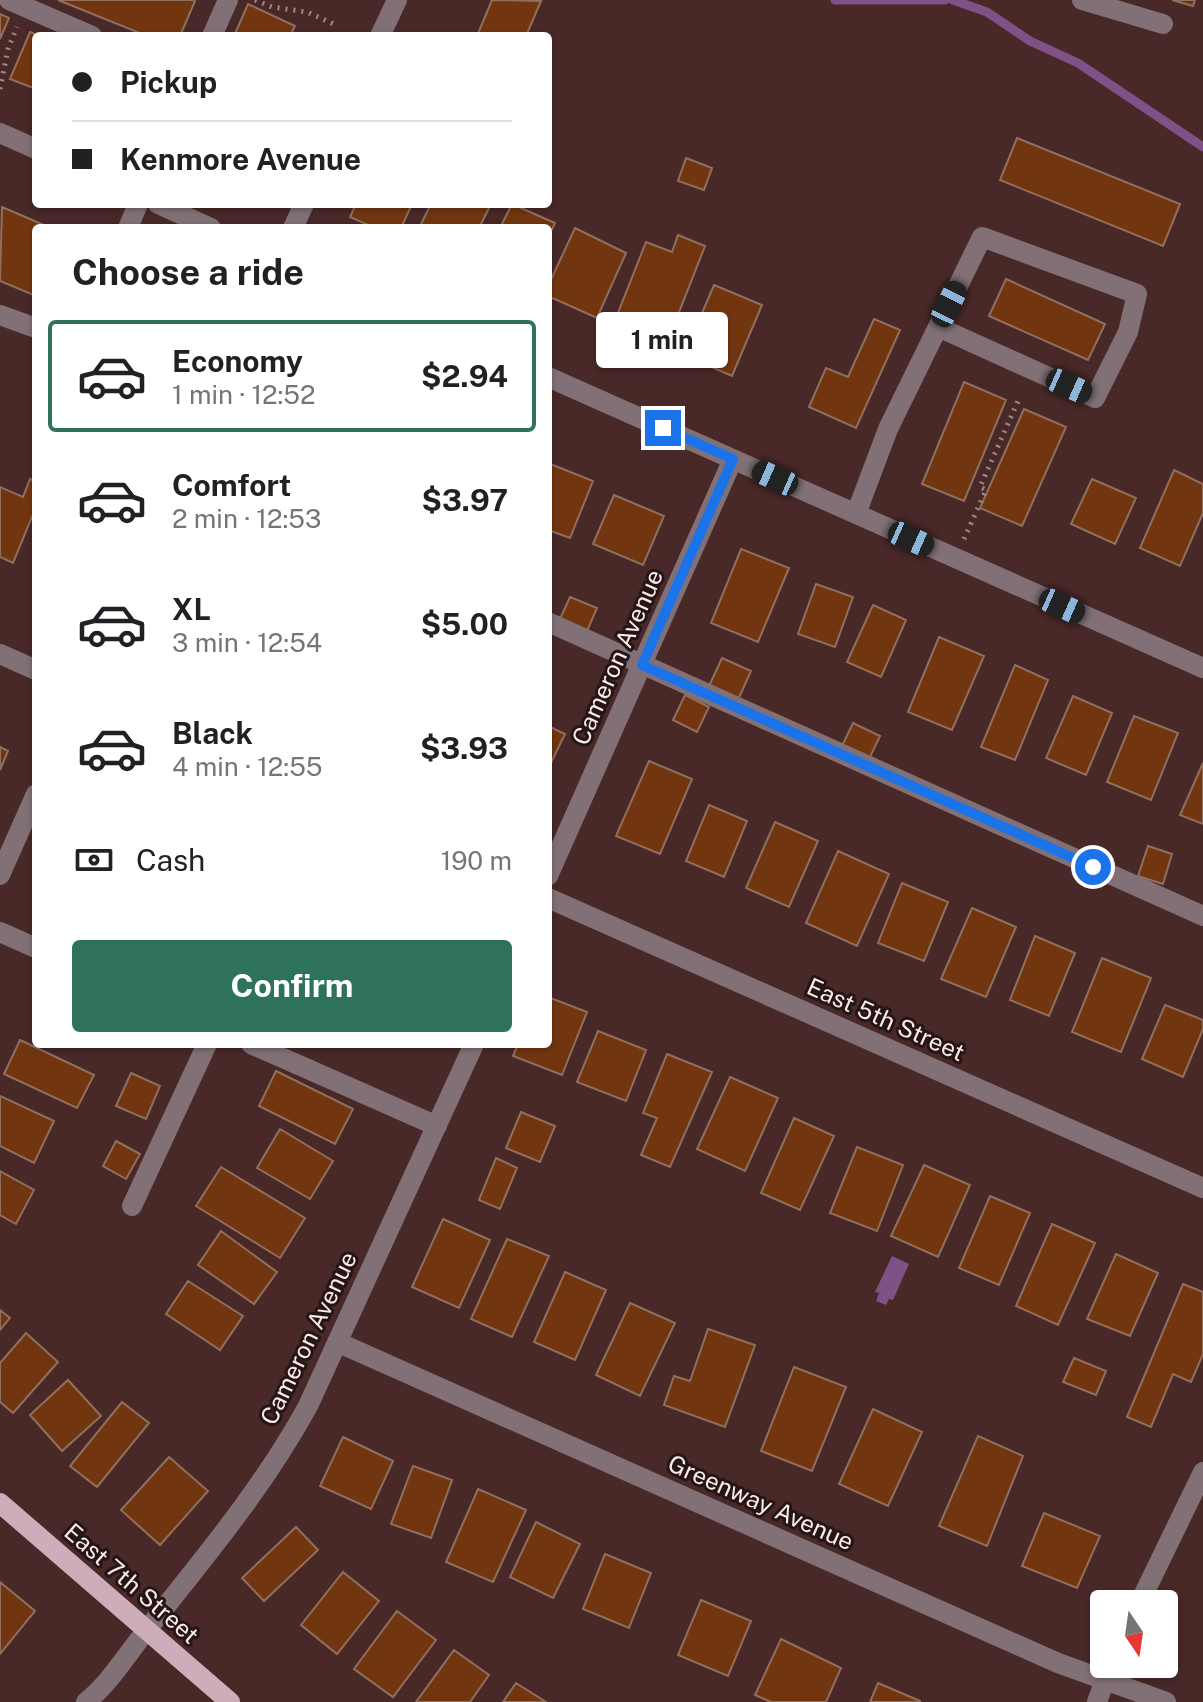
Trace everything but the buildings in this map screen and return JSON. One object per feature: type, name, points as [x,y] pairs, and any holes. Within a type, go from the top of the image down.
[{"type":"main road","name":"East 7th Street","points":[[0,1503],[230,1702]]},
{"type":"street","points":[[9,0],[83,32]]},
{"type":"street","points":[[214,32],[228,0]]},
{"type":"street","points":[[382,32],[397,0]]},
{"type":"street","points":[[1082,0],[1163,24]]},
{"type":"street","points":[[0,133],[32,147]]},
{"type":"street","points":[[167,208],[202,224]]},
{"type":"street","points":[[856,514],[888,429],[982,237],[1137,294],[1128,332],[1095,398],[938,327]]},
{"type":"street","points":[[0,315],[32,327]]},
{"type":"street","points":[[552,379],[1203,668]]},
{"type":"street","name":"Cameron Avenue","points":[[552,867],[733,459]]},
{"type":"street","points":[[552,624],[1203,916]]},
{"type":"street","points":[[0,654],[32,668]]},
{"type":"street","points":[[0,875],[32,803]]},
{"type":"street","name":"East 5th Street","points":[[552,900],[1203,1188]]},
{"type":"street","points":[[0,932],[32,946]]},
{"type":"street","points":[[132,1206],[205,1048]]},
{"type":"street","points":[[260,1048],[437,1126]]},
{"type":"street","name":"Cameron Avenue","points":[[86,1702],[110,1677],[206,1558],[266,1475],[308,1406],[472,1048]]},
{"type":"street","name":"Greenway Avenue","points":[[337,1342],[1058,1663],[1090,1669]]},
{"type":"street","points":[[1146,1590],[1203,1472]]},
{"type":"street","points":[[1097,1702],[1106,1678]]},
{"type":"street","name":"Greenway Avenue","points":[[1118,1678],[1166,1702]]},
{"type":"path","points":[[255,0],[282,10],[307,12],[336,25]]},
{"type":"path","points":[[0,89],[8,49],[20,19]]},
{"type":"path","points":[[964,539],[986,490],[980,487],[1018,401]]},
{"type":"shaded area","points":[[892,1256],[909,1264],[893,1300],[889,1299],[886,1305],[876,1301],[879,1293],[875,1292]]},
{"type":"waterway","points":[[835,0],[945,0]]},
{"type":"waterway","points":[[953,0],[987,12],[1030,41],[1078,63],[1203,147]]},
{"type":"route","points":[[663,428],[733,459],[642,665],[1093,867]]}]
